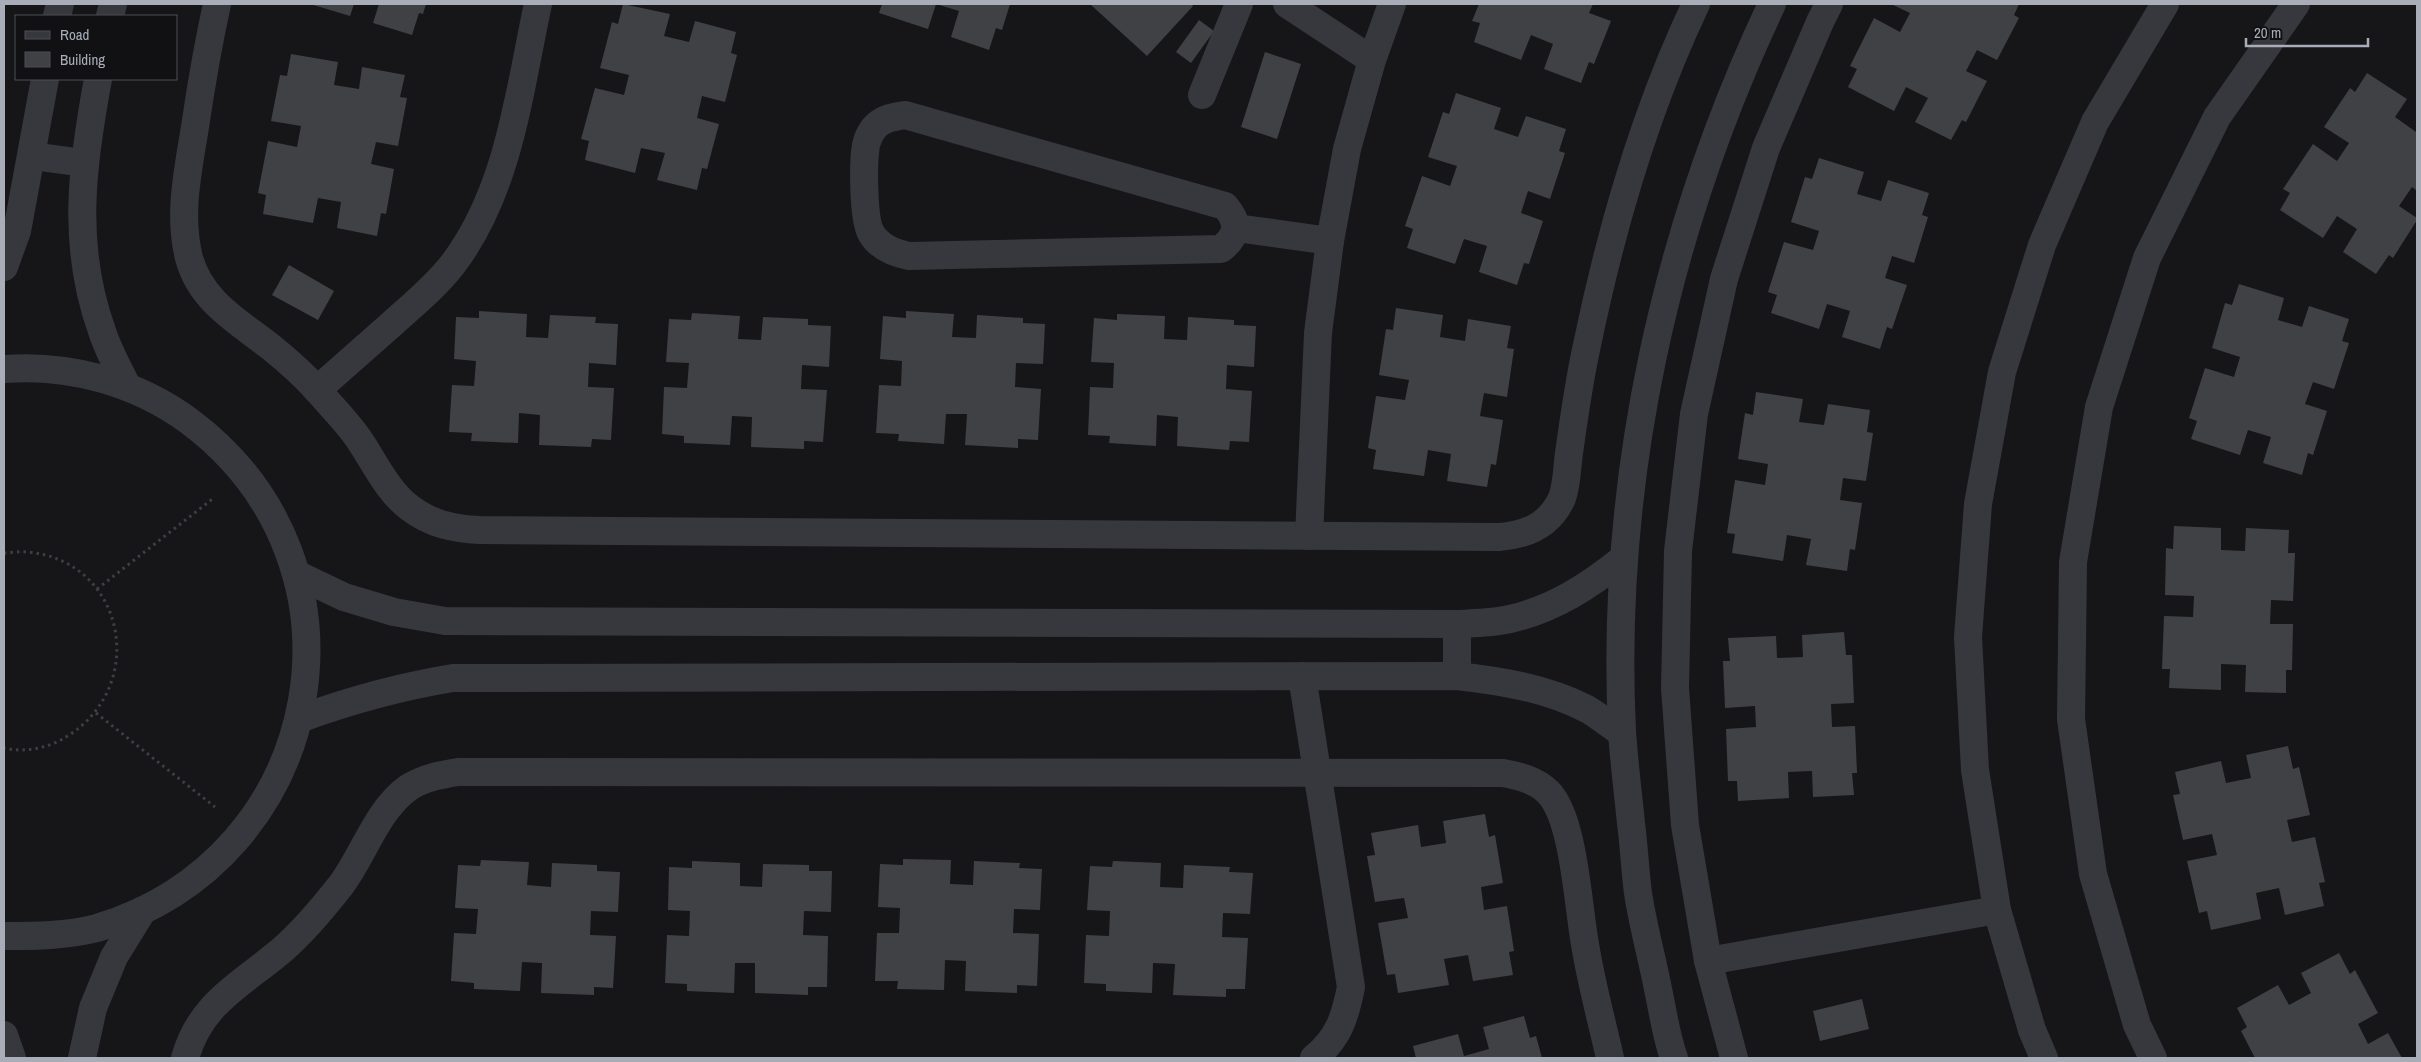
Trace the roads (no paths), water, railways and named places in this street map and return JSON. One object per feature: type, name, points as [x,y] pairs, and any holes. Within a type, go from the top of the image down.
[{"type":"street","points":[[217,4],[208,45],[184,195],[183,228],[190,260],[204,289],[224,314],[273,349],[317,390],[357,436],[391,488],[408,507],[430,521],[455,529],[1310,536],[1519,535],[1538,527],[1553,514],[1563,496],[1581,372],[1599,286],[1622,203],[1656,102],[1696,4]]},
{"type":"street","points":[[317,390],[426,294],[452,264],[474,231],[491,195],[504,157],[538,4]]},
{"type":"street","points":[[1202,95],[1239,4]]},
{"type":"street","points":[[1287,4],[1372,60]]},
{"type":"street","points":[[1310,536],[1318,333],[1330,241],[1347,149],[1372,60],[1392,4]]},
{"type":"street","points":[[1674,1058],[1638,894],[1622,733],[1620,645],[1624,558],[1634,457],[1652,356],[1675,257],[1706,160],[1743,64],[1772,4]]},
{"type":"street","points":[[1734,1058],[1708,961],[1685,825],[1675,688],[1678,550],[1694,414],[1724,279],[1766,148],[1820,22],[1830,4]]},
{"type":"street","points":[[2044,1058],[2032,1030],[1997,910],[1975,770],[1968,637],[1978,504],[2002,372],[2042,245],[2095,122],[2165,4]]},
{"type":"street","points":[[2153,1058],[2137,1025],[2092,874],[2071,719],[2073,562],[2099,407],[2147,258],[2217,117],[2296,4]]},
{"type":"street","points":[[4,267],[17,231],[45,80]]},
{"type":"street","points":[[98,80],[84,163],[80,208],[86,270],[101,330],[127,386]]},
{"type":"street","points":[[905,115],[1225,206],[1234,216],[1236,228],[1231,241],[1221,249],[909,256],[894,253],[881,245],[871,234],[865,219],[866,144],[874,128],[888,118],[905,115]]},
{"type":"street","points":[[32,156],[84,163]]},
{"type":"street","points":[[1236,228],[1330,241]]},
{"type":"street","points":[[4,369],[28,367],[78,372],[127,386],[171,408],[211,438],[245,474],[276,521],[296,574],[306,621],[307,671],[299,719],[283,766],[268,796],[244,830],[215,862],[181,889],[143,910],[96,928],[46,936],[4,936]]},
{"type":"street","points":[[296,574],[344,597],[394,612],[445,621],[1457,624],[1509,619],[1552,606],[1592,584],[1624,558]]},
{"type":"street","points":[[1456,676],[1457,624]]},
{"type":"street","points":[[1302,676],[1351,987],[1344,1020],[1326,1048],[1314,1058]]},
{"type":"street","points":[[299,719],[349,701],[401,686],[453,678],[1456,676],[1503,681],[1546,692],[1587,709],[1622,733]]},
{"type":"street","points":[[185,1058],[190,1040],[212,1006],[282,950],[318,914],[349,874],[388,808],[408,788],[432,776],[458,772],[1503,773],[1527,778],[1548,792],[1562,812],[1568,837],[1586,950],[1610,1058]]},
{"type":"street","points":[[82,1058],[93,1008],[114,957],[143,910]]},
{"type":"street","points":[[1708,961],[1997,910]]},
{"type":"street","points":[[4,1036],[12,1058]]}]
